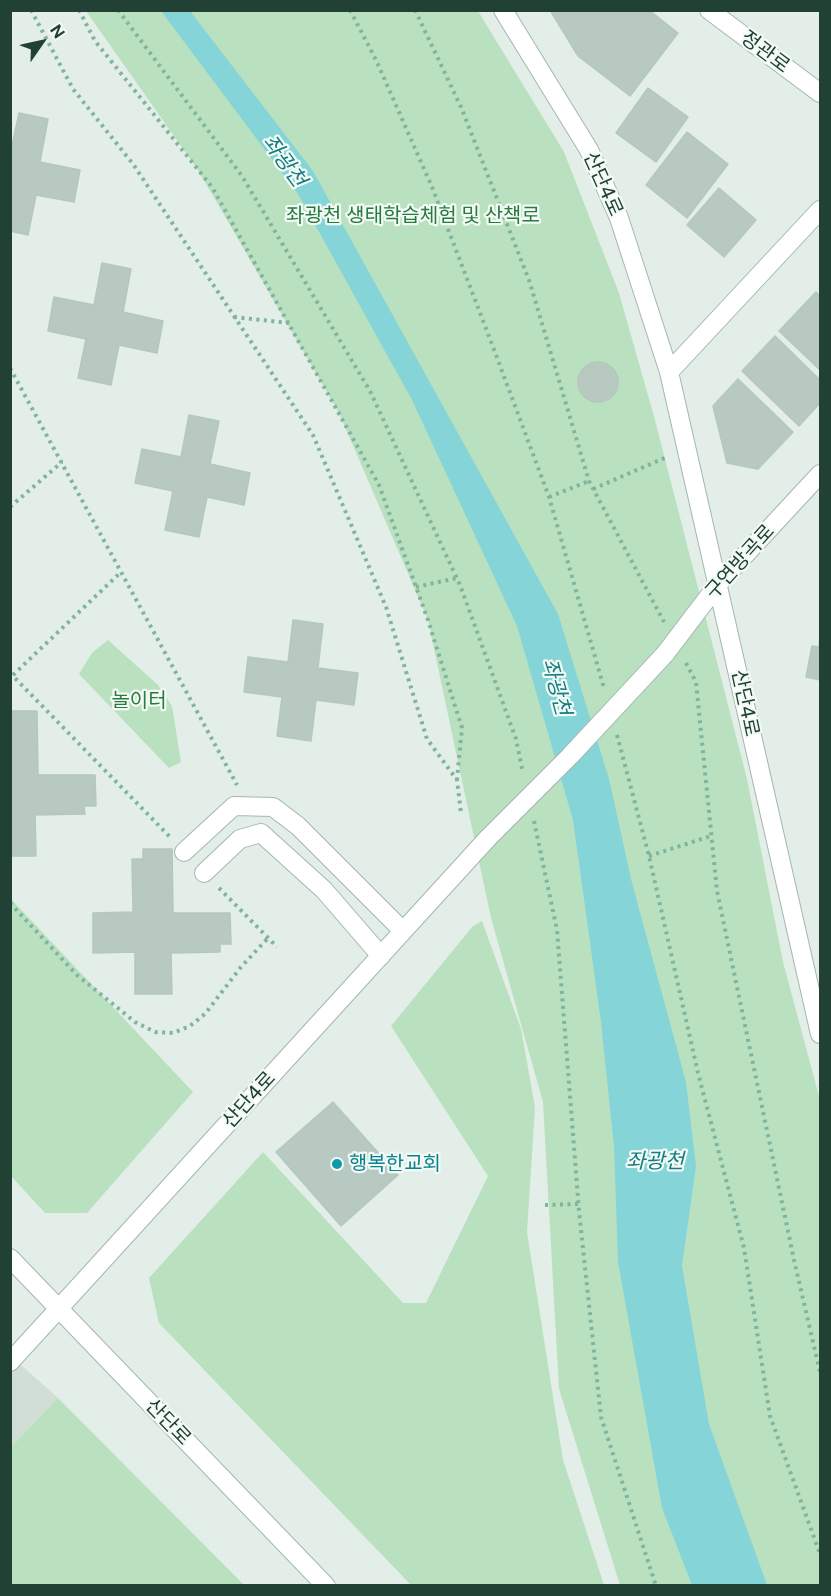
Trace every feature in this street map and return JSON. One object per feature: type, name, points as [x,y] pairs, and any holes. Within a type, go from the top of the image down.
[{"type":"street","name":"산단4로","points":[[503,10],[593,159],[619,218],[669,372],[719,583],[820,1034]]},
{"type":"street","name":"정관로","points":[[710,10],[820,93]]},
{"type":"street","points":[[669,372],[820,210]]},
{"type":"street","name":"구연방곡로","points":[[488,838],[574,752],[670,647],[719,583],[820,474]]},
{"type":"street","points":[[184,852],[234,806],[273,807],[298,826],[403,931]]},
{"type":"street","points":[[204,873],[240,839],[261,833],[324,890],[381,956]]},
{"type":"street","name":"산단4로","points":[[10,1362],[488,838]]},
{"type":"street","name":"산단로","points":[[10,1258],[326,1586]]},
{"type":"path","points":[[31,10],[73,89],[133,165],[313,435],[386,607],[427,739],[457,780]]},
{"type":"path","points":[[79,10],[95,41],[212,187],[379,485],[416,587],[462,728],[457,780],[461,813]]},
{"type":"path","points":[[120,10],[126,22],[242,176],[370,391],[457,578],[516,739],[523,774]]},
{"type":"path","points":[[350,10],[376,60],[432,187],[549,497],[607,699]]},
{"type":"path","points":[[415,10],[461,107],[529,280],[588,481],[670,647],[696,682],[717,891],[794,1260],[820,1372]]},
{"type":"path","points":[[234,317],[289,324]]},
{"type":"path","points":[[10,368],[249,806]]},
{"type":"path","points":[[593,489],[688,448]]},
{"type":"path","points":[[10,507],[62,462]]},
{"type":"path","points":[[549,497],[588,481]]},
{"type":"path","points":[[121,572],[12,674],[184,852]]},
{"type":"path","points":[[416,587],[457,578]]},
{"type":"path","points":[[616,733],[649,856],[698,1073],[744,1248],[770,1416],[820,1554]]},
{"type":"path","points":[[533,820],[558,930],[579,1204],[601,1417],[656,1586]]},
{"type":"path","points":[[649,856],[711,836]]},
{"type":"path","points":[[204,873],[277,947]]},
{"type":"path","points":[[10,903],[77,975],[135,1022],[155,1032],[173,1033],[190,1026],[205,1014],[241,967],[268,938]]},
{"type":"path","points":[[544,1205],[579,1204]]},
{"type":"shaded area","points":[[11,1356],[58,1398],[11,1447]]},
{"type":"green space","name":"좌광천 생태학습체험 및 산책로","points":[[86,11],[478,11],[564,152],[619,293],[655,420],[747,779],[783,962],[820,1100],[820,1585],[620,1585],[559,1389],[543,1102],[491,918],[428,620],[339,413],[198,170]]},
{"type":"green space","name":"놀이터","points":[[108,640],[158,685],[172,706],[181,762],[169,768],[79,674],[92,653]]},
{"type":"green space","points":[[11,899],[193,1092],[87,1213],[45,1213],[11,1176]]},
{"type":"green space","points":[[482,921],[521,1029],[535,1107],[527,1232],[563,1460],[604,1585],[411,1585],[159,1323],[149,1278],[263,1152],[403,1303],[426,1303],[488,1176],[391,1026],[473,926]]},
{"type":"green space","points":[[58,1398],[244,1585],[11,1585],[11,1447]]},
{"type":"water","name":"좌광천","points":[[161,11],[190,11],[313,171],[558,614],[609,779],[632,883],[686,1082],[696,1166],[682,1266],[709,1424],[767,1585],[692,1585],[662,1508],[618,1262],[614,1147],[601,1022],[573,820],[517,626],[412,400],[298,194]]},
{"type":"building","points":[[550,10],[649,10],[678,33],[630,96],[578,56]]},
{"type":"building","points":[[648,88],[688,117],[656,162],[616,133]]},
{"type":"building","points":[[19,113],[48,119],[40,162],[80,170],[74,202],[36,195],[28,235],[10,231],[10,155]]},
{"type":"building","points":[[687,132],[728,164],[687,218],[646,185]]},
{"type":"building","points":[[719,188],[756,220],[724,257],[687,225]]},
{"type":"building","points":[[102,263],[131,269],[123,312],[163,321],[157,353],[119,345],[111,385],[78,378],[86,339],[48,331],[54,297],[94,305]]},
{"type":"building","points":[[816,292],[820,296],[820,370],[779,331]]},
{"type":"building","points":[[775,336],[820,380],[820,403],[799,426],[742,371]]},
{"type":"building","points":[[598,362],[612,368],[618,382],[612,396],[598,402],[584,396],[578,382],[584,368]]},
{"type":"building","points":[[738,379],[793,432],[758,469],[727,463],[713,406]]},
{"type":"building","points":[[189,415],[219,421],[210,464],[250,473],[244,505],[207,497],[199,537],[165,530],[173,491],[135,483],[142,449],[181,457]]},
{"type":"building","points":[[293,620],[323,624],[318,668],[358,673],[354,705],[316,700],[311,741],[277,736],[282,697],[244,692],[248,657],[288,662]]},
{"type":"building","points":[[820,635],[820,680],[806,677],[812,646],[819,647]]},
{"type":"building","points":[[10,711],[37,711],[38,775],[95,775],[96,806],[84,806],[85,814],[35,815],[36,856],[10,856]]},
{"type":"building","points":[[143,849],[172,849],[173,913],[230,913],[231,944],[220,944],[220,952],[171,953],[172,994],[135,994],[135,952],[93,953],[93,913],[133,912],[132,859],[143,859]]},
{"type":"building","name":"행복한교회","points":[[333,1102],[398,1175],[341,1226],[276,1152]]},
{"type":"place","name":"행복한교회","points":[[337,1164]]}]
